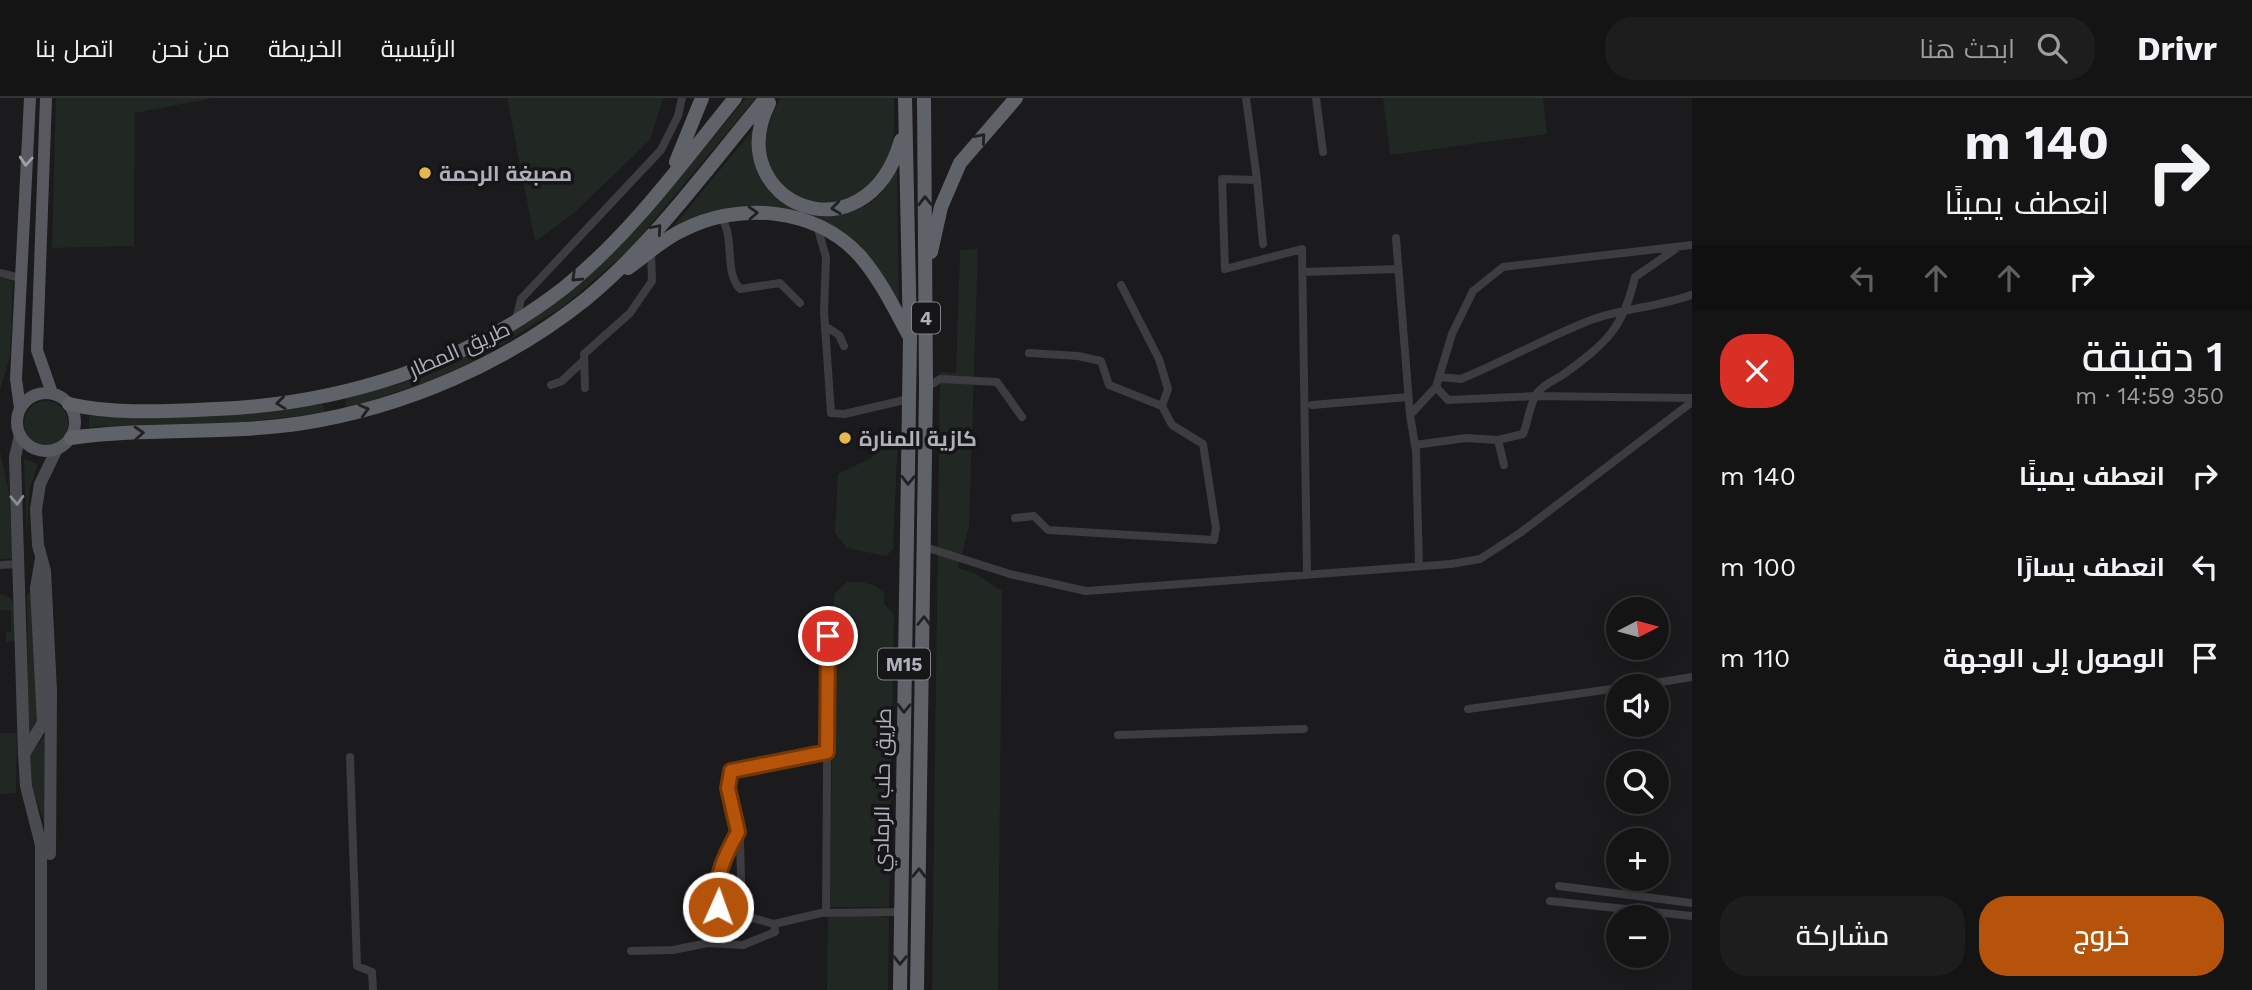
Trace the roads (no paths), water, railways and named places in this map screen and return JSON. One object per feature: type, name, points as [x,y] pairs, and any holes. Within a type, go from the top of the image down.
[{"type":"highway","name":"طريق المطار","points":[[69,404],[120,410],[197,410],[288,403],[385,381],[436,362],[516,320],[566,286],[614,241],[735,98]]},
{"type":"highway","name":"طريق المطار","points":[[71,438],[274,427],[339,416],[373,408],[455,377],[522,345],[587,298],[654,233],[766,98]]},
{"type":"highway","points":[[772,98],[762,117],[758,136],[763,168],[776,191],[794,203],[810,208],[842,209],[871,194],[895,161],[905,125]]},
{"type":"highway","name":"4","points":[[905,98],[910,338]]},
{"type":"highway","name":"4","points":[[924,98],[925,543]]},
{"type":"highway","points":[[926,365],[928,268],[941,207],[960,163],[1016,98]]},
{"type":"highway","points":[[667,181],[700,104]]},
{"type":"highway","points":[[587,298],[680,231],[721,217],[765,212],[800,219],[817,226],[859,255],[886,292],[910,338]]},
{"type":"highway","name":"طريق حلب الرمادي","points":[[900,990],[910,338]]},
{"type":"highway","points":[[335,394],[339,416]]},
{"type":"highway","name":"طريق حلب الرمادي","points":[[917,990],[925,543]]},
{"type":"main road","points":[[30,98],[23,204],[16,383],[20,408],[17,417],[24,442],[40,451],[57,449]]},
{"type":"main road","points":[[46,98],[45,201],[38,316],[39,357],[52,393]]},
{"type":"main road","points":[[23,204],[34,205],[45,201]]},
{"type":"main road","points":[[23,224],[44,224]]},
{"type":"main road","points":[[20,278],[32,295],[38,316]]},
{"type":"main road","points":[[20,408],[37,394],[52,393],[69,404],[75,421],[71,438],[57,449],[38,494],[43,723],[24,754]]},
{"type":"main road","points":[[20,435],[15,457],[24,754],[26,786],[41,839],[45,907]]},
{"type":"main road","points":[[19,564],[40,551]]},
{"type":"main road","points":[[20,587],[41,582]]},
{"type":"main road","points":[[41,582],[52,698],[43,990]]},
{"type":"street","points":[[516,320],[521,299],[661,150],[678,116],[682,98]]},
{"type":"street","points":[[1246,98],[1263,244]]},
{"type":"street","points":[[1316,98],[1324,152]]},
{"type":"street","points":[[678,116],[700,104]]},
{"type":"street","points":[[1257,180],[1222,179],[1225,269],[1302,249],[1307,573]]},
{"type":"street","points":[[721,217],[728,228],[732,281],[740,289],[780,284],[800,303]]},
{"type":"street","points":[[817,226],[826,257],[825,326],[831,413],[844,414],[909,398]]},
{"type":"street","points":[[1396,238],[1408,397],[1415,445],[1419,566]]},
{"type":"street","points":[[1410,415],[1436,387],[1452,334],[1473,291],[1503,267],[1692,245]]},
{"type":"street","points":[[1415,445],[1466,438],[1498,440],[1523,434],[1535,396],[1545,384],[1560,377],[1607,341],[1628,309],[1635,277],[1679,247]]},
{"type":"street","points":[[585,388],[582,362],[584,354],[630,313],[652,281],[651,252]]},
{"type":"street","points":[[1302,272],[1398,269]]},
{"type":"street","points":[[0,273],[20,278]]},
{"type":"street","points":[[1121,285],[1159,359],[1168,389],[1162,406]]},
{"type":"street","points":[[1439,377],[1461,379],[1589,321],[1691,295]]},
{"type":"street","points":[[825,326],[833,329],[845,346]]},
{"type":"street","points":[[1015,518],[1034,516],[1048,530],[1214,540],[1216,528],[1202,444],[1172,425],[1162,406],[1109,385],[1101,361],[1078,356],[1029,353]]},
{"type":"street","points":[[551,385],[562,380],[582,362]]},
{"type":"street","points":[[926,388],[940,379],[997,383],[1022,417]]},
{"type":"street","points":[[1436,387],[1448,400],[1535,396],[1692,400]]},
{"type":"street","points":[[1312,405],[1408,397]]},
{"type":"street","points":[[925,543],[1010,574],[1086,591],[1480,559],[1520,533],[1692,400]]},
{"type":"street","points":[[1498,440],[1504,465]]},
{"type":"street","points":[[0,565],[19,564]]},
{"type":"street","points":[[826,912],[828,636]]},
{"type":"street","points":[[1669,681],[1692,677]]},
{"type":"street","points":[[1468,709],[1606,690]]},
{"type":"street","points":[[1118,735],[1304,729]]},
{"type":"street","points":[[827,752],[731,771],[728,788],[738,832],[742,915],[774,924],[826,912],[901,912]]},
{"type":"street","points":[[350,757],[356,966],[372,972],[373,990]]},
{"type":"street","points":[[708,943],[720,925],[716,884],[725,855],[738,832]]},
{"type":"street","points":[[1559,886],[1692,903]]},
{"type":"street","points":[[1550,901],[1692,916]]},
{"type":"street","points":[[631,951],[673,950],[708,943],[743,945],[775,932],[774,924]]},
{"type":"place","name":"مصبغة الرحمة","points":[[425,173]]},
{"type":"place","name":"كازية المنارة","points":[[845,438]]}]
